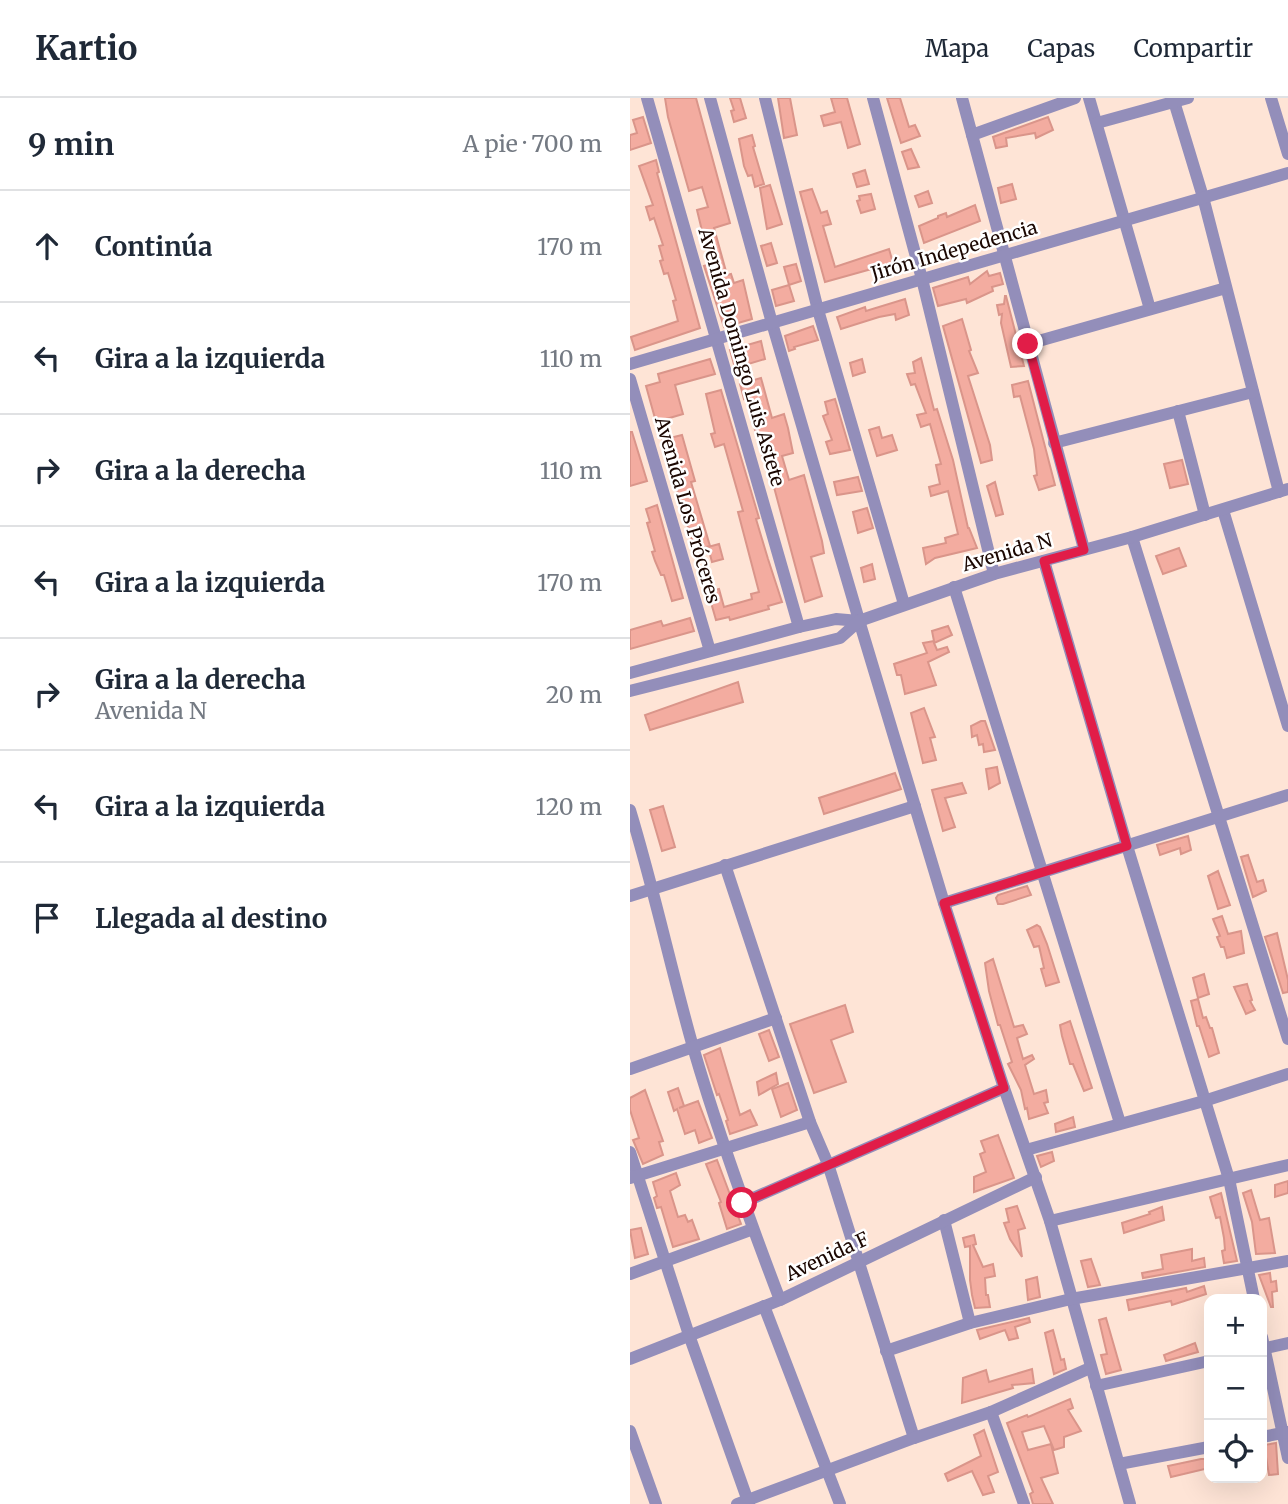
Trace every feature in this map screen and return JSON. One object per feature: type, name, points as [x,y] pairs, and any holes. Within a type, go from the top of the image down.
[{"type":"street","name":"Avenida Domingo Luis Astete","points":[[647,98],[799,627]]},
{"type":"street","points":[[710,98],[859,621],[944,903],[1050,1220],[1130,1504]]},
{"type":"street","points":[[765,98],[818,310],[904,604]]},
{"type":"street","points":[[873,98],[922,279],[995,574]]},
{"type":"street","points":[[962,98],[1084,550]]},
{"type":"street","points":[[972,135],[1075,98]]},
{"type":"street","points":[[1089,98],[1150,309]]},
{"type":"street","points":[[1097,123],[1188,98]]},
{"type":"street","points":[[1271,98],[1286,138],[1288,155]]},
{"type":"street","points":[[1174,100],[1203,197],[1253,392],[1284,490]]},
{"type":"street","name":"Jirón Indepedencia","points":[[630,364],[1288,173]]},
{"type":"street","points":[[1028,344],[1226,288]]},
{"type":"street","name":"Avenida Los Próceres","points":[[630,379],[710,651]]},
{"type":"street","points":[[1054,443],[1253,392]]},
{"type":"street","points":[[1178,411],[1205,515]]},
{"type":"street","name":"Avenida N","points":[[859,621],[995,574],[1132,537],[1284,490]]},
{"type":"street","points":[[1223,510],[1288,726]]},
{"type":"street","points":[[1132,537],[1288,1039]]},
{"type":"street","points":[[1044,561],[1127,846],[1229,1179],[1253,1294]]},
{"type":"street","points":[[954,587],[1044,870],[1120,1123]]},
{"type":"street","points":[[630,673],[799,627],[836,619],[859,621]]},
{"type":"street","points":[[630,691],[840,638],[859,621]]},
{"type":"street","points":[[944,903],[1288,795]]},
{"type":"street","points":[[630,895],[915,806]]},
{"type":"street","points":[[630,810],[693,1045],[742,1203],[780,1300]]},
{"type":"street","points":[[725,865],[810,1122],[828,1164],[914,1438]]},
{"type":"street","points":[[630,1069],[776,1018]]},
{"type":"street","points":[[1026,1150],[1204,1101],[1288,1074]]},
{"type":"street","points":[[742,1203],[1004,1088]]},
{"type":"street","points":[[633,1176],[810,1122]]},
{"type":"street","points":[[630,1152],[633,1176],[666,1262],[745,1503],[914,1438],[991,1412],[1090,1368]]},
{"type":"street","points":[[1050,1220],[1288,1165]]},
{"type":"street","name":"Avenida F","points":[[630,1359],[780,1300],[1036,1177]]},
{"type":"street","points":[[944,1220],[970,1323]]},
{"type":"street","points":[[630,1274],[752,1229]]},
{"type":"street","points":[[886,1351],[970,1323],[1071,1299],[1288,1261]]},
{"type":"street","points":[[764,1306],[840,1504]]},
{"type":"street","points":[[1267,1345],[1288,1343]]},
{"type":"street","points":[[1266,1357],[1288,1458]]},
{"type":"street","points":[[1096,1385],[1204,1362]]},
{"type":"street","points":[[991,1412],[1024,1501],[1008,1504]]},
{"type":"street","points":[[630,1431],[656,1504]]},
{"type":"street","points":[[1119,1464],[1204,1448]]},
{"type":"building","points":[[665,98],[696,98],[730,223],[714,228],[727,275],[731,274],[734,283],[743,280],[752,319],[724,327],[704,266],[710,264],[697,210],[708,207],[702,187],[689,191]]},
{"type":"building","points":[[730,98],[740,98],[746,118],[734,122]]},
{"type":"building","points":[[778,98],[790,98],[797,135],[784,138]]},
{"type":"building","points":[[831,98],[847,98],[860,144],[848,148],[841,122],[824,126],[821,116],[835,112]]},
{"type":"building","points":[[887,98],[900,98],[909,127],[915,125],[920,136],[901,143]]},
{"type":"building","points":[[643,117],[651,143],[630,150],[630,135],[637,133],[633,120]]},
{"type":"building","points":[[1048,117],[1053,130],[1036,138],[1035,133],[1006,138],[1007,146],[996,148],[993,137]]},
{"type":"building","points":[[752,135],[764,184],[755,187],[752,175],[748,176],[744,166],[739,139]]},
{"type":"building","points":[[911,149],[919,167],[908,169],[902,152]]},
{"type":"building","points":[[656,160],[657,173],[700,328],[635,350],[631,337],[678,321],[673,301],[676,300],[668,273],[664,274],[660,261],[663,260],[659,246],[663,245],[654,218],[650,220],[646,207],[653,205],[639,166]]},
{"type":"building","points":[[865,170],[869,184],[857,187],[853,174]]},
{"type":"building","points":[[1012,184],[1016,199],[1001,203],[998,188]]},
{"type":"building","points":[[770,185],[782,224],[767,229],[760,188]]},
{"type":"building","points":[[812,189],[821,213],[827,211],[831,224],[823,226],[835,267],[889,249],[893,263],[825,282],[800,192]]},
{"type":"building","points":[[928,191],[932,203],[919,207],[915,196]]},
{"type":"building","points":[[871,194],[875,209],[861,213],[857,201],[860,200],[859,196]]},
{"type":"building","points":[[975,205],[980,221],[924,243],[919,226],[946,213],[947,217]]},
{"type":"building","points":[[771,243],[777,263],[767,266],[761,246]]},
{"type":"building","points":[[796,264],[801,281],[789,285],[784,267]]},
{"type":"building","points":[[987,271],[989,276],[1000,273],[1003,284],[992,287],[993,291],[967,303],[966,299],[938,306],[933,288],[968,277],[970,284]]},
{"type":"building","points":[[789,285],[794,301],[776,306],[772,290]]},
{"type":"building","points":[[1005,296],[1024,366],[1011,367],[1001,323],[1002,314],[999,315],[997,305],[1004,304]]},
{"type":"building","points":[[905,299],[909,315],[896,320],[895,314],[879,317],[841,329],[837,317],[865,307],[866,311]]},
{"type":"building","points":[[962,319],[971,350],[969,351],[978,373],[968,376],[990,445],[992,460],[981,463],[943,326]]},
{"type":"building","points":[[813,326],[818,340],[789,351],[785,336]]},
{"type":"building","points":[[761,341],[765,359],[735,368],[730,350]]},
{"type":"building","points":[[921,358],[934,410],[937,409],[953,460],[968,528],[977,548],[935,558],[926,564],[923,548],[946,543],[945,538],[958,534],[948,491],[931,496],[929,487],[940,484],[936,465],[941,464],[930,424],[921,427],[917,415],[926,413],[915,384],[911,385],[907,374],[915,373],[913,362]]},
{"type":"building","points":[[710,359],[715,374],[675,385],[683,414],[656,422],[646,386],[660,382],[658,374]]},
{"type":"building","points":[[862,359],[865,372],[853,376],[850,363]]},
{"type":"building","points":[[761,378],[772,418],[784,414],[788,428],[793,453],[782,456],[789,480],[804,475],[822,541],[824,553],[811,557],[822,596],[805,602],[771,476],[753,423],[748,397],[744,399],[740,384]]},
{"type":"building","points":[[1028,381],[1055,485],[1039,490],[1034,476],[1037,475],[1034,449],[1020,396],[1014,397],[1012,385]]},
{"type":"building","points":[[721,390],[782,602],[768,606],[769,609],[730,620],[729,617],[716,620],[708,592],[719,589],[724,607],[752,599],[751,594],[759,592],[738,512],[743,511],[724,444],[715,447],[711,434],[715,433],[706,394]]},
{"type":"building","points":[[835,399],[850,450],[830,454],[826,442],[832,440],[823,416],[828,414],[825,402]]},
{"type":"building","points":[[879,427],[882,438],[892,435],[897,450],[877,456],[869,430]]},
{"type":"building","points":[[630,432],[647,481],[630,486]]},
{"type":"building","points":[[682,435],[695,481],[691,482],[710,546],[695,550],[662,440]]},
{"type":"building","points":[[1182,460],[1188,484],[1170,488],[1164,464]]},
{"type":"building","points":[[858,477],[862,491],[837,495],[834,482]]},
{"type":"building","points":[[995,482],[1003,514],[996,516],[987,486]]},
{"type":"building","points":[[657,505],[683,598],[672,601],[664,575],[661,575],[652,552],[655,551],[647,523],[650,522],[646,509]]},
{"type":"building","points":[[867,508],[873,528],[858,533],[853,512]]},
{"type":"building","points":[[719,544],[723,559],[712,562],[708,547]]},
{"type":"building","points":[[1179,548],[1186,566],[1163,574],[1156,556]]},
{"type":"building","points":[[872,564],[875,579],[864,582],[861,568]]},
{"type":"building","points":[[690,618],[694,631],[630,649],[630,630],[661,621],[663,626]]},
{"type":"building","points":[[948,626],[952,635],[934,643],[937,650],[947,647],[949,652],[928,662],[936,685],[905,694],[901,675],[897,675],[894,664],[927,653],[923,643],[934,641],[932,631]]},
{"type":"building","points":[[738,682],[743,702],[650,730],[645,715]]},
{"type":"building","points":[[924,708],[935,737],[930,738],[936,760],[923,763],[911,713]]},
{"type":"building","points":[[985,721],[995,750],[984,752],[983,744],[979,745],[977,735],[972,737],[971,726]]},
{"type":"building","points":[[997,767],[1000,783],[989,789],[986,769]]},
{"type":"building","points":[[895,773],[901,789],[824,814],[819,798]]},
{"type":"building","points":[[962,783],[966,793],[945,798],[955,827],[943,831],[932,790]]},
{"type":"building","points":[[663,806],[675,847],[662,851],[650,810]]},
{"type":"building","points":[[1188,836],[1191,850],[1181,854],[1180,848],[1160,855],[1157,845]]},
{"type":"building","points":[[1248,855],[1257,882],[1263,880],[1266,891],[1253,897],[1241,857]]},
{"type":"building","points":[[1218,871],[1230,905],[1218,909],[1208,876]]},
{"type":"building","points":[[1027,886],[1031,895],[998,904],[998,895]]},
{"type":"building","points":[[1222,916],[1228,934],[1241,931],[1244,953],[1227,958],[1217,937],[1220,936],[1213,919]]},
{"type":"building","points":[[1037,925],[1047,944],[1059,982],[1046,986],[1039,946],[1034,947],[1027,930]]},
{"type":"building","points":[[1277,933],[1288,980],[1288,992],[1283,993],[1265,937]]},
{"type":"building","points":[[993,959],[1014,1027],[1023,1025],[1027,1034],[1017,1038],[1023,1059],[1032,1055],[1034,1059],[1025,1065],[1034,1094],[1046,1090],[1048,1102],[1044,1103],[1048,1113],[1029,1119],[1021,1090],[1008,1064],[1012,1062],[989,991],[985,963]]},
{"type":"building","points":[[1204,974],[1209,994],[1198,998],[1193,978]]},
{"type":"building","points":[[1247,984],[1252,1000],[1250,1001],[1255,1010],[1246,1014],[1234,987]]},
{"type":"building","points":[[1198,999],[1203,1018],[1206,1017],[1212,1028],[1219,1053],[1209,1057],[1191,1001]]},
{"type":"building","points":[[845,1005],[853,1032],[831,1040],[846,1082],[814,1093],[790,1024]]},
{"type":"building","points":[[1070,1021],[1092,1088],[1084,1091],[1073,1064],[1070,1064],[1062,1036],[1060,1025]]},
{"type":"building","points":[[769,1030],[779,1057],[769,1061],[759,1034]]},
{"type":"building","points":[[720,1048],[740,1115],[750,1110],[757,1125],[730,1134],[726,1121],[728,1120],[704,1055]]},
{"type":"building","points":[[776,1073],[778,1084],[759,1095],[757,1082]]},
{"type":"building","points":[[788,1083],[797,1110],[781,1117],[772,1089]]},
{"type":"building","points":[[678,1088],[684,1106],[679,1108],[698,1101],[712,1138],[699,1143],[695,1130],[685,1134],[668,1092]]},
{"type":"building","points":[[645,1090],[663,1141],[659,1142],[663,1155],[643,1164],[633,1140],[639,1138],[630,1110],[630,1098]]},
{"type":"building","points":[[1073,1117],[1075,1127],[1056,1132],[1055,1124]]},
{"type":"building","points":[[998,1135],[1014,1178],[974,1192],[974,1177],[986,1172],[980,1154],[985,1152],[981,1141]]},
{"type":"building","points":[[1052,1152],[1054,1161],[1041,1167],[1037,1156]]},
{"type":"building","points":[[717,1160],[741,1224],[727,1229],[719,1203],[721,1202],[706,1164]]},
{"type":"building","points":[[676,1173],[680,1185],[670,1191],[678,1217],[685,1215],[688,1222],[692,1220],[699,1239],[673,1247],[661,1207],[657,1208],[653,1182]]},
{"type":"building","points":[[1288,1181],[1288,1193],[1275,1197],[1275,1185]]},
{"type":"building","points":[[1251,1190],[1260,1220],[1269,1218],[1275,1253],[1256,1254],[1252,1222],[1243,1193]]},
{"type":"building","points":[[1221,1193],[1237,1261],[1224,1263],[1224,1238],[1220,1217],[1216,1218],[1210,1197]]},
{"type":"building","points":[[1017,1206],[1025,1228],[1018,1230],[1022,1257],[1010,1239],[1004,1223],[1009,1222],[1006,1209]]},
{"type":"building","points":[[1162,1207],[1164,1220],[1124,1233],[1122,1223]]},
{"type":"building","points":[[641,1228],[648,1254],[635,1258],[630,1230]]},
{"type":"building","points":[[974,1235],[976,1244],[973,1245],[983,1267],[993,1264],[995,1276],[985,1278],[990,1307],[975,1308],[972,1295],[970,1246],[965,1247],[963,1238]]},
{"type":"building","points":[[1192,1249],[1192,1261],[1204,1258],[1205,1267],[1143,1278],[1142,1273],[1163,1269],[1161,1255]]},
{"type":"building","points":[[1091,1259],[1100,1285],[1088,1287],[1081,1261]]},
{"type":"building","points":[[1270,1273],[1271,1282],[1276,1281],[1277,1291],[1272,1292],[1273,1307],[1271,1307],[1259,1275]]},
{"type":"building","points":[[1037,1277],[1040,1297],[1028,1300],[1026,1280]]},
{"type":"building","points":[[1204,1286],[1206,1294],[1172,1305],[1171,1301],[1129,1310],[1127,1300],[1186,1288],[1187,1292]]},
{"type":"building","points":[[1029,1318],[1030,1322],[1015,1327],[1018,1338],[1009,1340],[1005,1330],[980,1339],[977,1330]]},
{"type":"building","points":[[1106,1318],[1121,1370],[1106,1374],[1101,1355],[1107,1354],[1099,1320]]},
{"type":"building","points":[[1053,1330],[1066,1369],[1054,1374],[1045,1333]]},
{"type":"building","points":[[1195,1343],[1198,1352],[1166,1361],[1164,1355]]},
{"type":"building","points":[[1032,1369],[1034,1383],[1012,1385],[1013,1388],[962,1403],[963,1378],[986,1370],[989,1382]]},
{"type":"building","points":[[1070,1399],[1073,1408],[1068,1410],[1081,1431],[1064,1437],[1064,1447],[1054,1450],[1044,1426],[1022,1432],[1028,1450],[1051,1444],[1058,1473],[1041,1478],[1053,1504],[1033,1504],[1030,1494],[1033,1492],[1007,1423]]},
{"type":"building","points":[[984,1430],[998,1472],[988,1476],[994,1492],[983,1495],[972,1471],[948,1481],[945,1474],[981,1456],[974,1435]]},
{"type":"building","points":[[1276,1443],[1278,1474],[1269,1475],[1267,1444]]},
{"type":"building","points":[[1204,1459],[1204,1469],[1171,1477],[1168,1466]]},
{"type":"route","points":[[742,1203],[1004,1088],[944,903],[1127,846],[1044,561],[1084,550],[1028,344]]}]
